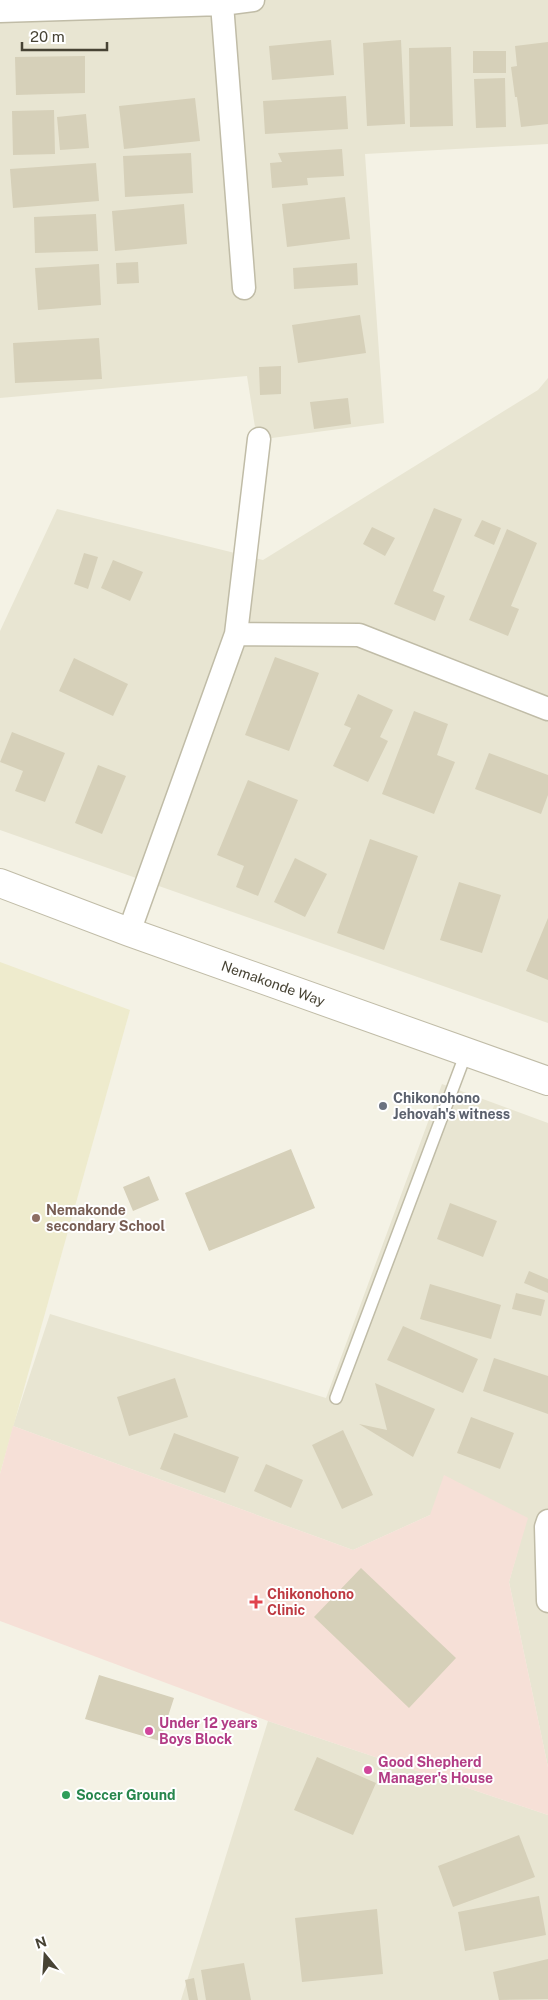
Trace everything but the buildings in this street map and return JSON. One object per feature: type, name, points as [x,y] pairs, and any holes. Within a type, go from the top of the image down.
[{"type":"street","points":[[0,11],[222,4],[252,0]]},
{"type":"street","points":[[222,4],[244,288]]},
{"type":"street","points":[[129,932],[236,634],[258,439]]},
{"type":"street","points":[[236,634],[360,635],[548,709]]},
{"type":"street","name":"Nemakonde Way","points":[[0,884],[129,932],[548,1081]]},
{"type":"street","points":[[548,1521],[546,1527],[548,1600]]},
{"type":"lane","points":[[336,1398],[466,1053]]},
{"type":"shaded area","points":[[0,0],[548,0],[548,144],[365,154],[384,423],[257,440],[247,376],[0,398]]},
{"type":"shaded area","points":[[548,378],[548,1023],[0,830],[0,631],[57,509],[263,560],[538,390]]},
{"type":"shaded area","name":"Nemakonde secondary School","points":[[0,962],[130,1010],[0,1474]]},
{"type":"shaded area","points":[[442,1084],[548,1123],[548,1767],[509,1582],[527,1518],[430,1515],[353,1550],[13,1426],[50,1314],[326,1398]]},
{"type":"shaded area","name":"Chikonohono Clinic","points":[[13,1426],[353,1550],[430,1515],[444,1475],[528,1518],[509,1582],[548,1767],[548,1815],[268,1721],[0,1621],[0,1474]]},
{"type":"shaded area","points":[[268,1721],[548,1815],[548,2000],[181,2000]]},
{"type":"place","name":"Chikonohono Jehovah's witness","points":[[383,1106]]},
{"type":"place","name":"Nemakonde secondary School","points":[[36,1218]]},
{"type":"place","name":"Chikonohono Clinic","points":[[256,1602]]},
{"type":"place","name":"Under 12 years Boys Block","points":[[149,1731]]},
{"type":"place","name":"Good Shepherd Manager's House","points":[[368,1770]]},
{"type":"place","name":"Soccer Ground","points":[[66,1795]]}]
